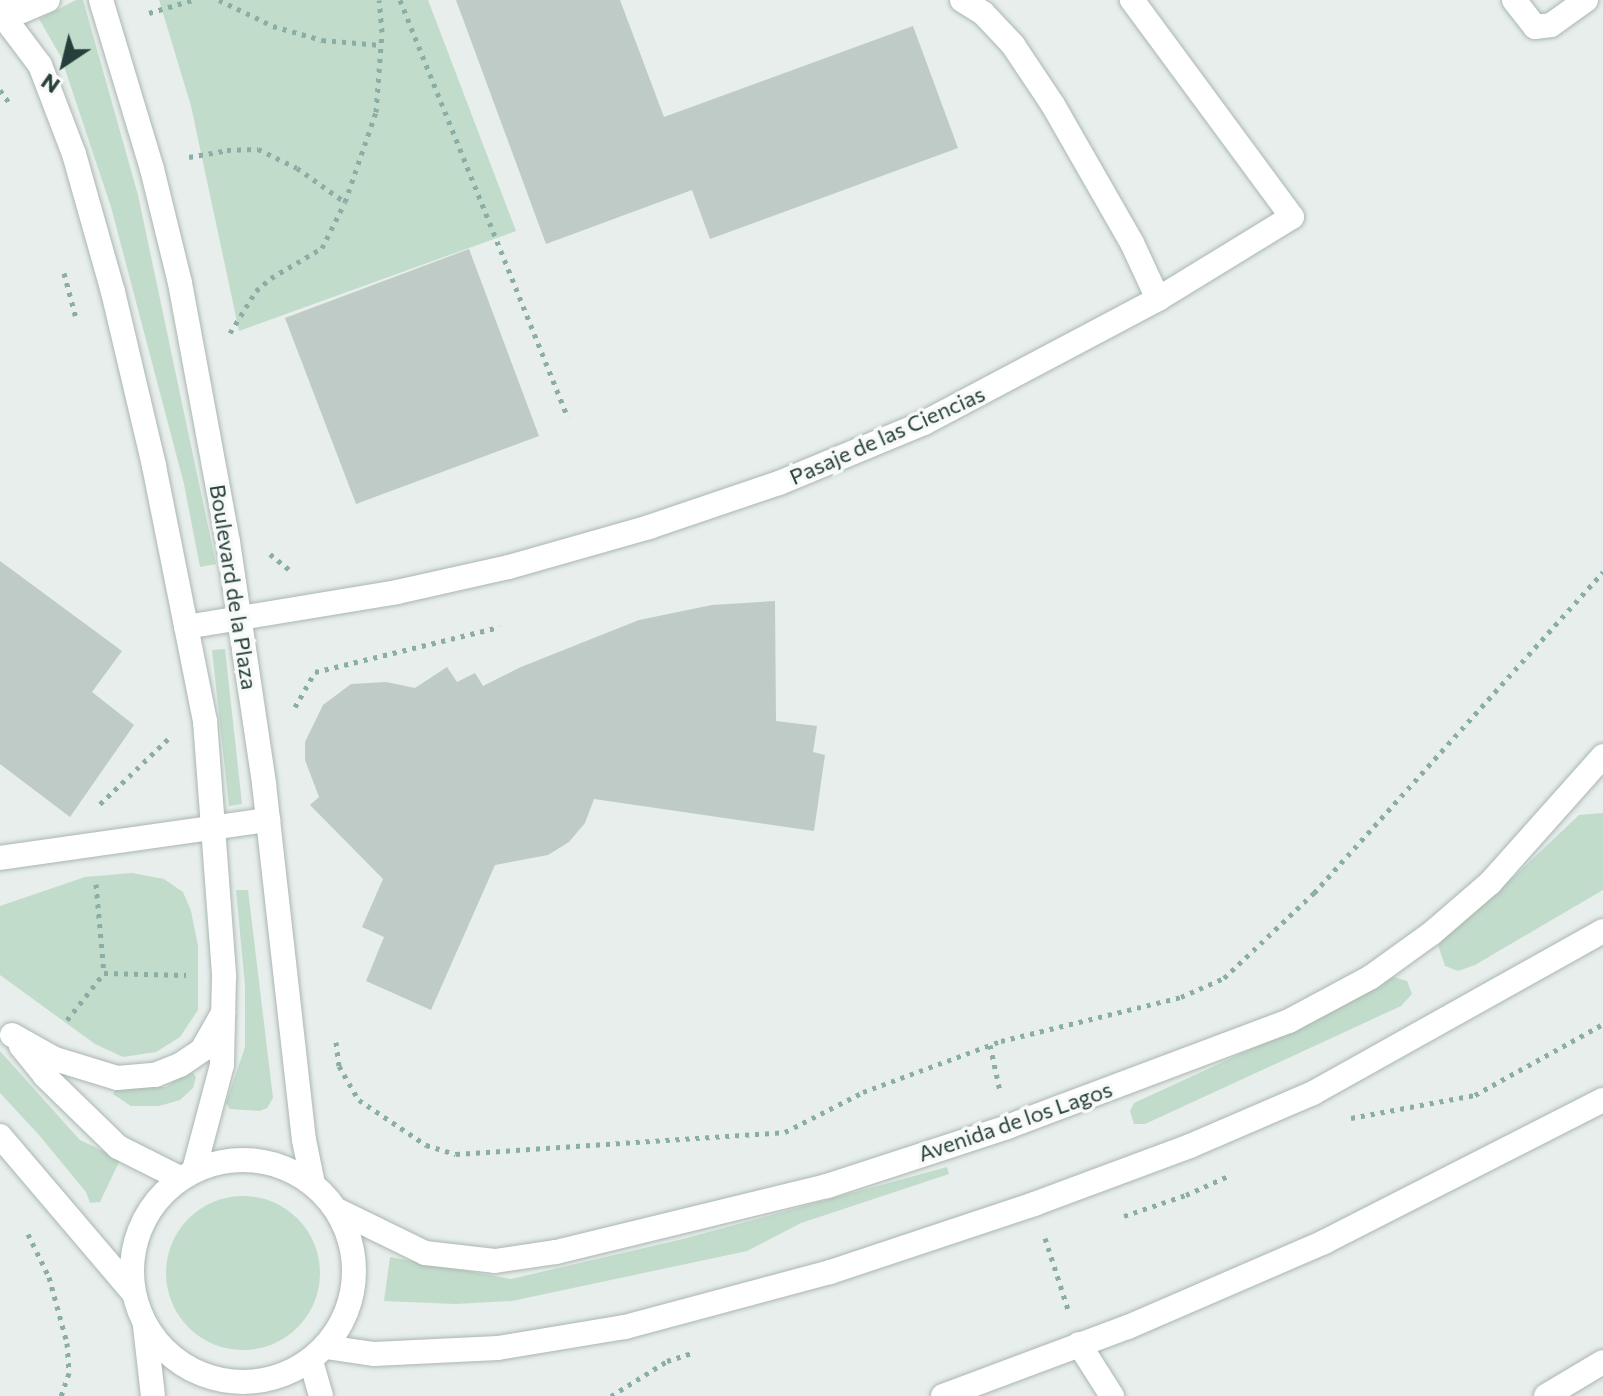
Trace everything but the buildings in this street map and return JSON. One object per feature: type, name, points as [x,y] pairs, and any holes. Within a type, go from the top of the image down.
[{"type":"street","points":[[0,11],[22,11],[48,0]]},
{"type":"street","name":"Boulevard de la Plaza","points":[[101,0],[152,169],[180,283],[241,618],[268,820],[304,1140],[313,1184]]},
{"type":"street","points":[[962,0],[983,13],[1013,45],[1053,105],[1132,243],[1158,299]]},
{"type":"street","name":"Pasaje de las Ciencias","points":[[186,627],[397,592],[509,567],[649,527],[765,488],[924,423],[1158,299],[1292,217],[1132,0]]},
{"type":"street","points":[[1514,0],[1535,27],[1551,25],[1586,0]]},
{"type":"street","points":[[0,11],[40,65],[74,154],[116,307],[154,466],[205,721],[223,1013],[222,1065],[187,1174]]},
{"type":"street","name":"Avenida de los Lagos","points":[[337,1210],[425,1253],[495,1261],[570,1249],[813,1190],[1007,1127],[1289,1021],[1371,977],[1432,933],[1490,883],[1603,756]]},
{"type":"street","points":[[0,858],[268,820]]},
{"type":"street","points":[[319,1354],[498,1348],[625,1327],[830,1272],[1034,1204],[1190,1146],[1313,1093],[1603,931]]},
{"type":"street","points":[[6,1030],[55,1059],[117,1078],[155,1075],[180,1065],[202,1050],[223,1013]]},
{"type":"street","points":[[6,1030],[45,1076],[118,1147],[187,1174]]},
{"type":"street","points":[[943,1396],[1079,1344],[1324,1242],[1603,1100]]},
{"type":"street","points":[[0,1136],[133,1292]]},
{"type":"street","points":[[145,1326],[170,1356],[202,1375],[240,1383],[277,1378],[319,1354],[346,1316],[355,1280],[352,1244],[337,1210],[313,1184],[286,1168],[256,1159],[225,1160],[187,1174],[156,1200],[139,1227],[131,1259],[133,1292],[145,1326],[153,1396]]},
{"type":"street","points":[[1079,1344],[1112,1396]]},
{"type":"street","points":[[319,1354],[321,1396]]},
{"type":"street","points":[[1546,1396],[1603,1362]]},
{"type":"path","points":[[149,13],[192,0]]},
{"type":"path","points":[[219,0],[273,26],[322,40],[381,45]]},
{"type":"path","points":[[228,336],[263,285],[322,248],[345,202],[376,112],[381,45],[379,0]]},
{"type":"path","points":[[400,0],[568,418]]},
{"type":"path","points":[[0,90],[15,110]]},
{"type":"path","points":[[188,157],[227,150],[258,149],[297,168],[345,202]]},
{"type":"path","points":[[63,271],[79,332]]},
{"type":"path","points":[[268,552],[298,576]]},
{"type":"path","points":[[335,1034],[339,1066],[359,1100],[426,1145],[456,1154],[785,1132],[863,1092],[1001,1041],[1181,997],[1224,978],[1314,893],[1603,572]]},
{"type":"path","points":[[296,720],[295,704],[315,672],[500,627]]},
{"type":"path","points":[[93,811],[168,740],[168,725]]},
{"type":"path","points":[[67,1020],[104,973],[96,884]]},
{"type":"path","points":[[104,973],[196,975]]},
{"type":"path","points":[[23,1226],[49,1277],[61,1314],[69,1373],[61,1396]]},
{"type":"green space","points":[[76,0],[83,0],[138,195],[216,564],[200,567],[184,484],[111,207],[61,57],[39,19]]},
{"type":"green space","points":[[159,0],[428,0],[516,231],[239,331],[191,106]]},
{"type":"green space","points":[[225,649],[242,804],[229,806],[212,650]]},
{"type":"green space","points":[[1603,813],[1603,890],[1475,965],[1458,971],[1445,966],[1437,942],[1446,932],[1485,904],[1579,815]]},
{"type":"green space","points":[[132,873],[164,879],[183,892],[191,911],[198,946],[198,1010],[180,1037],[156,1052],[123,1057],[95,1044],[0,975],[0,906],[85,877]]},
{"type":"green space","points":[[236,890],[248,890],[273,1098],[267,1108],[260,1111],[230,1109],[226,1103],[245,1047],[245,986]]},
{"type":"green space","points":[[1394,977],[1407,981],[1412,994],[1401,1006],[1145,1124],[1134,1124],[1130,1111],[1134,1103],[1262,1044]]},
{"type":"green space","points":[[0,1051],[80,1140],[114,1156],[119,1162],[100,1202],[90,1203],[86,1192],[0,1093]]},
{"type":"green space","points":[[193,1073],[196,1077],[193,1088],[180,1100],[159,1106],[131,1106],[113,1094],[118,1086],[166,1087],[184,1074]]},
{"type":"green space","points":[[947,1167],[949,1174],[801,1223],[747,1251],[512,1301],[455,1304],[384,1301],[390,1257],[511,1279],[683,1239]]},
{"type":"green space","points":[[243,1196],[273,1201],[298,1218],[315,1243],[320,1273],[315,1303],[298,1328],[273,1345],[243,1350],[213,1345],[188,1328],[171,1303],[166,1273],[171,1243],[188,1218],[213,1201]]}]
